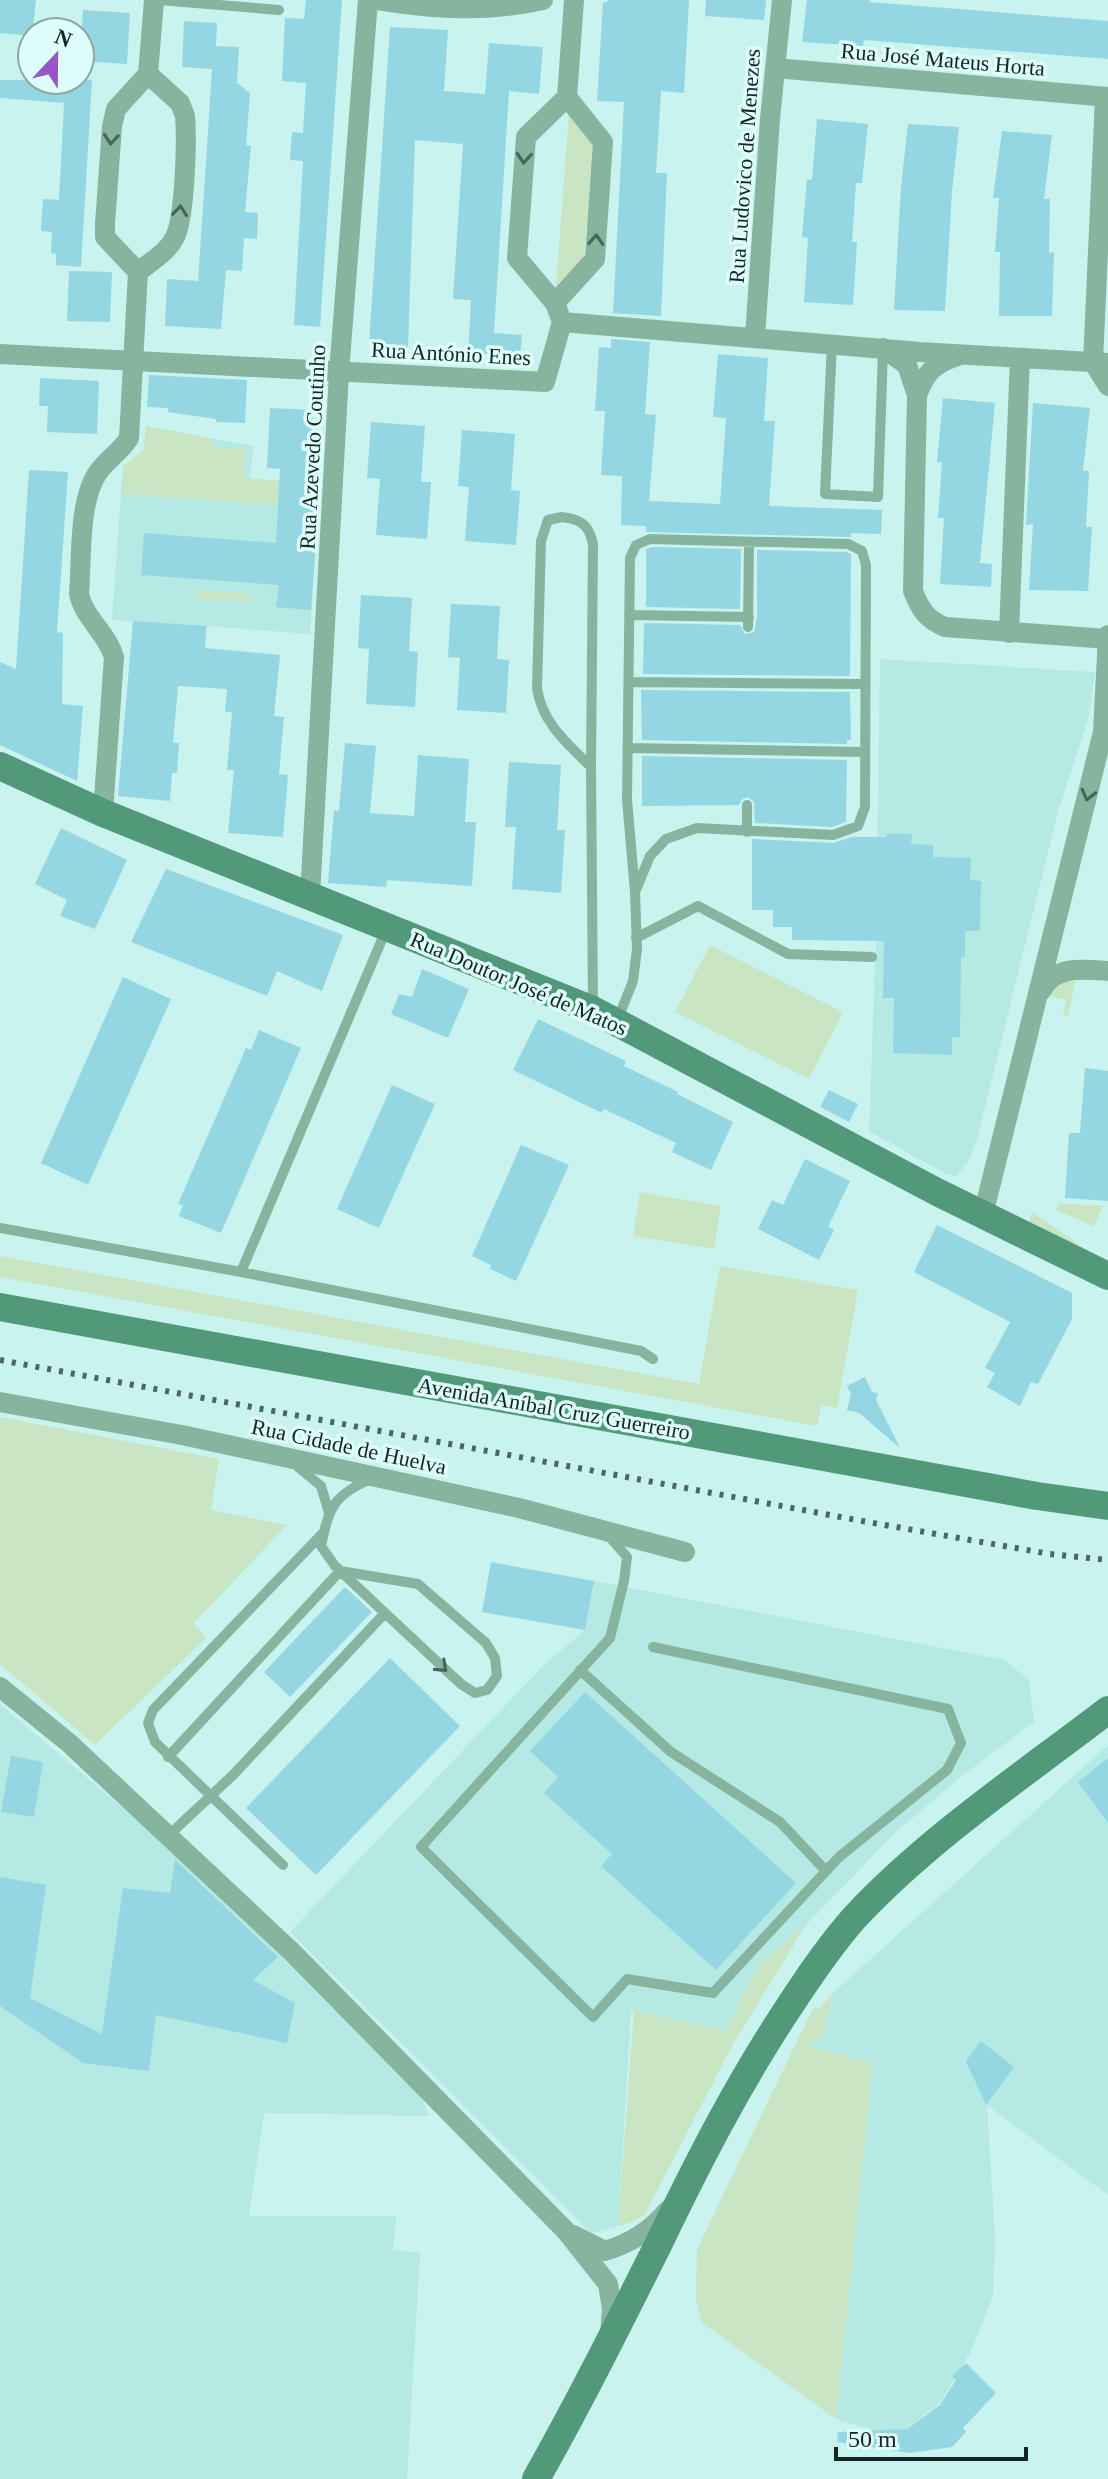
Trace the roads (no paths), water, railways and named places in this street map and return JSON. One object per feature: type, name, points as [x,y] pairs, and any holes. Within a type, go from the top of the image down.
[{"type":"street","points":[[103,813],[114,657],[110,644],[81,604],[79,594],[87,493],[100,469],[122,449],[129,438],[138,272],[105,237],[105,224],[112,126],[116,109],[148,74],[156,0]]},
{"type":"street","name":"Rua Azevedo Coutinho","points":[[310,896],[339,373],[368,0]]},
{"type":"street","points":[[377,0],[433,9],[488,8],[543,0]]},
{"type":"street","points":[[574,0],[567,97],[526,137],[517,258],[558,312],[755,337],[1100,363]]},
{"type":"street","name":"Rua Ludovico de Menezes","points":[[755,337],[782,0]]},
{"type":"street","name":"Rua José Mateus Horta","points":[[775,68],[1107,97]]},
{"type":"street","points":[[138,272],[168,247],[176,236],[186,128],[180,103],[148,74]]},
{"type":"street","points":[[558,312],[595,259],[603,142],[567,97]]},
{"type":"street","points":[[1107,97],[1100,363],[1108,386]]},
{"type":"street","name":"Rua António Enes","points":[[0,354],[545,382],[558,312]]},
{"type":"street","points":[[883,348],[907,365],[917,395],[913,591],[919,607],[930,620],[945,627],[1108,637],[1103,732],[983,1215]]},
{"type":"street","points":[[917,395],[925,377],[938,363],[964,354]]},
{"type":"street","points":[[1009,633],[1020,358]]},
{"type":"street","name":"Rua Doutor José de Matos","points":[[0,766],[103,813],[604,1016],[983,1215],[1108,1276]]},
{"type":"street","points":[[1056,924],[1057,944],[1082,969]]},
{"type":"street","points":[[1037,998],[1053,975],[1082,969],[1108,971]]},
{"type":"street","name":"Avenida Aníbal Cruz Guerreiro","points":[[0,1307],[1037,1496],[1108,1506]]},
{"type":"street","name":"Rua Cidade de Huelva","points":[[0,1402],[182,1435],[519,1508],[685,1552]]},
{"type":"street","points":[[0,1687],[69,1743],[293,1953],[566,2231],[608,2284],[612,2309],[610,2341]]},
{"type":"street","points":[[536,2479],[753,2062],[807,1980],[855,1918],[896,1878],[944,1836],[1108,1710]]},
{"type":"street","points":[[566,2231],[605,2251],[626,2244],[654,2227],[685,2188]]},
{"type":"lane","points":[[156,0],[279,10]]},
{"type":"lane","points":[[832,344],[825,494],[878,497],[883,348]]},
{"type":"lane","points":[[591,767],[551,727],[539,706],[541,541],[548,520],[562,517],[577,518],[590,530],[593,544],[591,767],[604,1016]]},
{"type":"lane","points":[[604,1016],[633,981],[636,938],[627,800],[630,558],[636,545],[650,539],[848,544],[862,551],[866,565],[865,807],[858,826],[833,835],[697,828],[666,839],[650,856],[635,892]]},
{"type":"lane","points":[[629,615],[748,622],[749,542]]},
{"type":"lane","points":[[629,682],[865,684]]},
{"type":"lane","points":[[628,748],[865,752]]},
{"type":"lane","points":[[747,805],[747,832]]},
{"type":"lane","points":[[636,938],[698,906],[788,954],[872,957]]},
{"type":"lane","points":[[241,1272],[387,929]]},
{"type":"lane","points":[[0,1228],[641,1351],[653,1359]]},
{"type":"lane","points":[[275,1455],[306,1471],[321,1486],[329,1513]]},
{"type":"lane","points":[[340,1571],[418,1584],[486,1643],[495,1658],[497,1676],[487,1690],[475,1693],[461,1684],[340,1571],[321,1546],[329,1513],[339,1496],[376,1477]]},
{"type":"lane","points":[[604,1530],[627,1557],[610,1638],[421,1847],[593,2017],[627,1979],[713,1993],[839,1857],[947,1770],[961,1743],[948,1709],[653,1647]]},
{"type":"lane","points":[[283,1865],[168,1757],[149,1733],[148,1723],[153,1710],[324,1532]]},
{"type":"lane","points":[[168,1757],[340,1571]]},
{"type":"lane","points":[[168,1836],[212,1796],[385,1613]]},
{"type":"lane","points":[[580,1670],[671,1752],[780,1822],[826,1871]]},
{"type":"railway","points":[[0,1360],[862,1521],[1050,1554],[1108,1560]]}]
